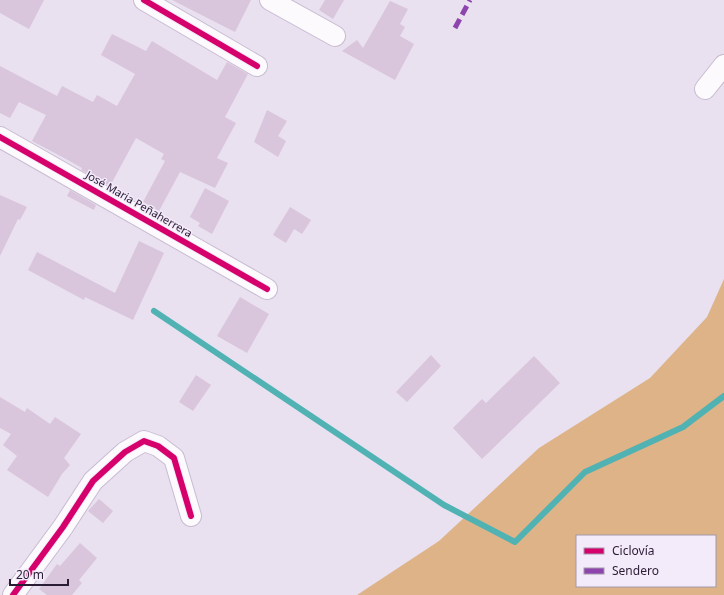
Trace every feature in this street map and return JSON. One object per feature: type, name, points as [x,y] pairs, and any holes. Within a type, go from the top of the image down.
[{"type":"street","points":[[144,0],[257,66]]},
{"type":"street","points":[[270,0],[335,36]]},
{"type":"street","points":[[705,89],[724,65]]},
{"type":"street","name":"José Maria Peñaherrera","points":[[0,137],[267,289]]},
{"type":"street","points":[[13,595],[63,527],[93,481],[126,452],[144,441],[158,446],[174,458],[191,516]]},
{"type":"shaded area","points":[[724,279],[724,595],[357,595],[439,541],[539,448],[650,378],[707,317]]},
{"type":"building","points":[[0,0],[44,0],[29,29],[0,13]]},
{"type":"building","points":[[172,0],[251,0],[235,32]]},
{"type":"building","points":[[325,0],[344,0],[333,19],[319,10]]},
{"type":"building","points":[[390,1],[408,9],[400,24],[405,27],[400,36],[414,44],[395,80],[342,51],[357,40],[363,48]]},
{"type":"building","points":[[112,34],[146,51],[152,41],[217,80],[227,62],[248,74],[225,117],[236,123],[217,158],[228,163],[215,188],[180,172],[159,211],[143,202],[165,161],[161,159],[164,154],[136,138],[110,186],[81,170],[82,168],[32,141],[46,115],[19,102],[10,118],[0,113],[0,66],[57,96],[62,86],[93,102],[97,95],[117,106],[135,74],[101,55]]},
{"type":"building","points":[[267,110],[287,121],[278,136],[286,141],[278,157],[254,142]]},
{"type":"building","points":[[205,188],[229,201],[212,234],[198,226],[200,223],[190,217]]},
{"type":"building","points":[[70,190],[96,205],[94,210],[67,196]]},
{"type":"building","points":[[0,195],[27,207],[20,220],[18,219],[0,256]]},
{"type":"building","points":[[290,207],[311,220],[302,234],[294,229],[286,243],[273,235]]},
{"type":"building","points":[[139,241],[164,253],[133,320],[85,297],[84,300],[28,270],[37,252],[115,293]]},
{"type":"building","points":[[240,297],[269,314],[247,353],[217,336]]},
{"type":"building","points":[[431,355],[441,366],[407,402],[396,392]]},
{"type":"building","points":[[534,356],[560,383],[482,459],[453,428],[482,399],[486,403]]},
{"type":"building","points":[[196,375],[211,385],[193,411],[179,402]]},
{"type":"building","points":[[0,397],[25,412],[27,408],[50,424],[55,417],[81,434],[64,458],[70,465],[62,474],[48,497],[7,470],[17,456],[3,445],[11,434],[0,428]]},
{"type":"building","points":[[99,499],[113,511],[103,523],[88,511]]},
{"type":"building","points":[[80,543],[97,558],[79,580],[82,583],[72,595],[47,595],[39,589],[57,564],[60,566]]},
{"type":"waterway","points":[[154,311],[444,505],[515,542],[585,472],[683,427],[724,396]]},
{"type":"marked path","points":[[455,28],[470,0]]},
{"type":"cycle path","points":[[144,0],[257,66]]},
{"type":"cycle path","points":[[0,137],[267,289]]},
{"type":"cycle path","points":[[13,595],[63,527],[93,481],[125,452],[144,441],[158,446],[174,458],[191,516]]}]
